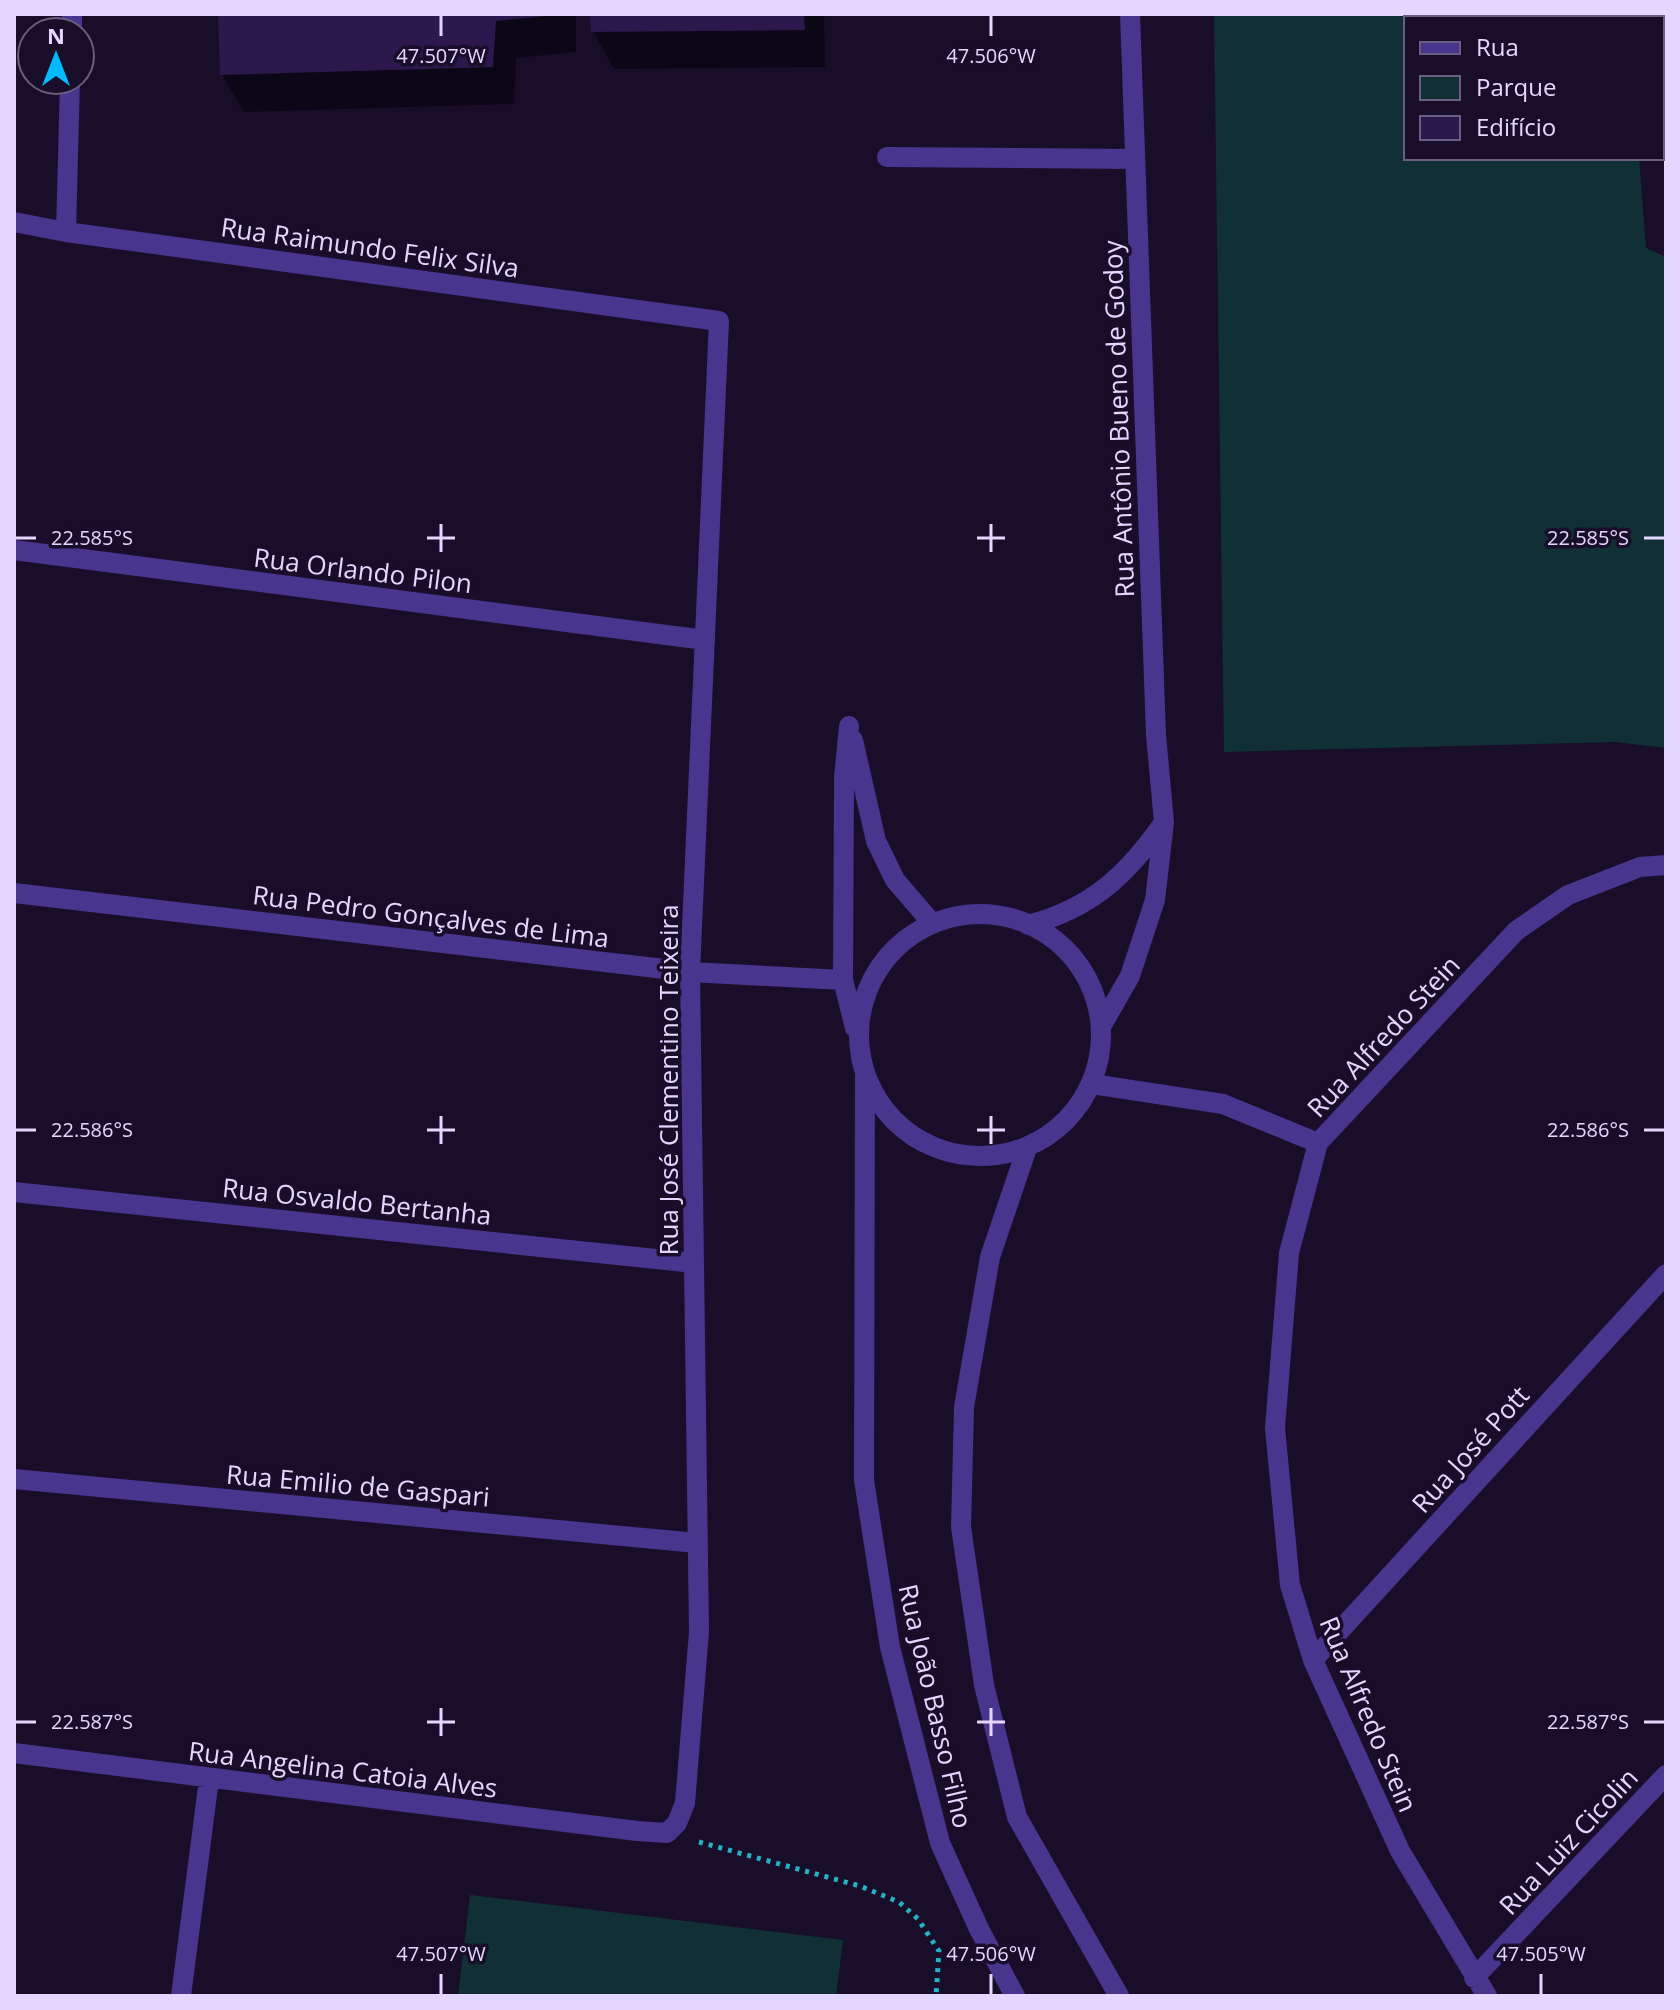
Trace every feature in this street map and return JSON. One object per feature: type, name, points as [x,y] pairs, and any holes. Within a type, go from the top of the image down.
[{"type":"street","name":"Rua Antônio Bueno de Godoy","points":[[1102,1025],[1130,976],[1155,900],[1164,822],[1156,735],[1130,14]]},
{"type":"street","points":[[66,232],[70,96]]},
{"type":"street","points":[[887,157],[1134,159]]},
{"type":"street","name":"Rua Raimundo Felix Silva","points":[[14,222],[66,232],[719,321]]},
{"type":"street","name":"Rua José Clementino Teixeira","points":[[667,1833],[677,1823],[685,1803],[699,1632],[690,972],[719,321]]},
{"type":"street","name":"Rua Orlando Pilon","points":[[14,550],[705,640]]},
{"type":"street","points":[[857,1037],[866,990],[893,950],[932,923],[970,913],[1008,916],[1043,931],[1073,955],[1093,988],[1102,1025],[1101,1055],[1092,1084],[1066,1122],[1027,1148],[988,1157],[949,1153],[913,1137],[884,1110],[865,1076],[843,980],[844,778],[849,726],[876,841],[895,880],[932,923]]},
{"type":"street","points":[[1028,925],[1059,917],[1095,896],[1139,857],[1164,822]]},
{"type":"street","name":"Rua Alfredo Stein","points":[[1487,1996],[1400,1851],[1313,1660],[1290,1585],[1275,1428],[1289,1253],[1318,1143],[1516,931],[1568,895],[1640,867],[1666,865]]},
{"type":"street","name":"Rua Pedro Gonçalves de Lima","points":[[14,893],[690,972],[843,980]]},
{"type":"street","name":"Rua João Basso Filho","points":[[865,1076],[864,1480],[890,1647],[940,1843],[979,1929],[1015,1996]]},
{"type":"street","points":[[1092,1084],[1223,1104],[1318,1143]]},
{"type":"street","name":"Rua João Basso Filho","points":[[1027,1148],[990,1257],[964,1407],[961,1527],[984,1685],[1017,1817],[1119,1996]]},
{"type":"street","name":"Rua Osvaldo Bertanha","points":[[14,1192],[694,1263]]},
{"type":"street","name":"Rua José Pott","points":[[1313,1660],[1666,1274]]},
{"type":"street","name":"Rua Emilio de Gaspari","points":[[14,1479],[697,1543]]},
{"type":"street","name":"Rua Angelina Catoia Alves","points":[[14,1753],[667,1833]]},
{"type":"street","name":"Rua Luiz Cicolin","points":[[1474,1978],[1666,1775]]},
{"type":"street","points":[[181,1996],[209,1779]]},
{"type":"path","points":[[667,1833],[860,1886],[899,1902],[918,1919],[939,1951],[936,1996]]},
{"type":"green space","points":[[1214,14],[1653,14],[1404,16],[1404,160],[1639,160],[1646,248],[1666,257],[1666,748],[1615,742],[1224,752]]},
{"type":"green space","points":[[470,1895],[843,1940],[836,1996],[458,1996]]},
{"type":"building","points":[[218,14],[546,16],[496,21],[493,67],[220,75]]},
{"type":"building","points":[[590,14],[804,14],[805,30],[591,32]]}]
